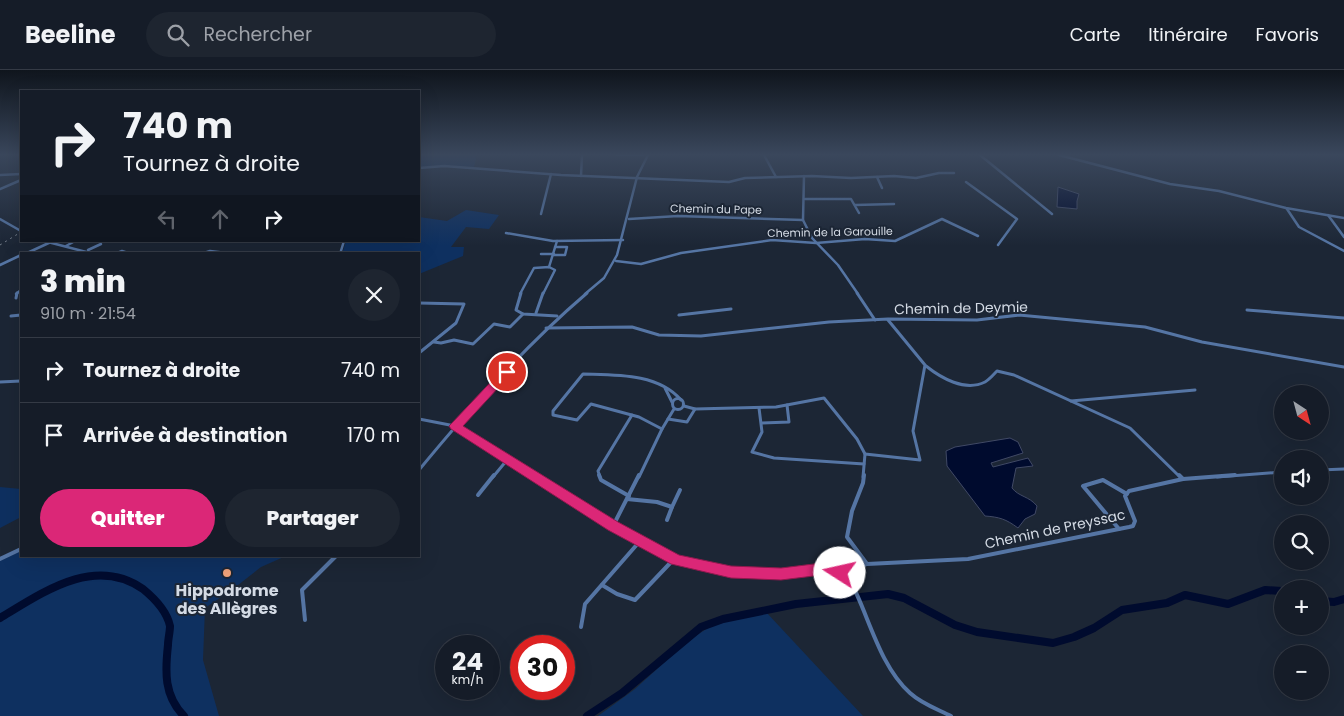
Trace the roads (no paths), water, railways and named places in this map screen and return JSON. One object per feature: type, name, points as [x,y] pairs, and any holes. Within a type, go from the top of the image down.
[{"type":"street","points":[[541,214],[547,185]]},
{"type":"street","points":[[420,469],[455,426],[557,316],[604,278],[616,261],[624,240],[635,185]]},
{"type":"street","points":[[804,185],[803,220],[816,243],[838,265],[876,320]]},
{"type":"street","points":[[970,185],[1017,219],[998,245]]},
{"type":"street","points":[[1017,185],[1052,214]]},
{"type":"street","points":[[1178,185],[1219,191],[1286,208],[1344,218]]},
{"type":"street","points":[[805,199],[851,198],[859,213]]},
{"type":"street","points":[[855,205],[894,204]]},
{"type":"street","points":[[1286,208],[1299,227],[1344,251]]},
{"type":"street","points":[[1328,215],[1344,237]]},
{"type":"street","name":"Chemin du Pape","points":[[629,219],[678,216],[803,220]]},
{"type":"street","points":[[0,219],[20,230]]},
{"type":"street","name":"Chemin de la Garouille","points":[[616,261],[641,264],[681,253],[772,240],[816,243],[865,240],[895,241],[942,219],[978,236]]},
{"type":"street","points":[[506,233],[557,240],[624,240]]},
{"type":"street","points":[[549,267],[557,240]]},
{"type":"street","points":[[65,247],[73,242]]},
{"type":"street","points":[[29,252],[49,243],[87,251],[101,244]]},
{"type":"street","points":[[541,254],[565,255],[568,247],[555,247]]},
{"type":"street","points":[[0,265],[20,255]]},
{"type":"street","points":[[536,313],[555,270],[549,267],[534,268],[520,296],[516,310],[523,314],[536,313],[557,316]]},
{"type":"street","points":[[16,298],[16,294],[20,291]]},
{"type":"street","points":[[420,303],[464,304],[456,322],[420,352]]},
{"type":"street","points":[[679,315],[731,309]]},
{"type":"street","points":[[1247,310],[1344,318]]},
{"type":"street","points":[[434,342],[441,343],[454,340],[473,344],[492,325],[497,324],[510,327],[523,314]]},
{"type":"street","points":[[11,316],[20,315]]},
{"type":"street","name":"Chemin de Deymie","points":[[546,328],[632,327],[659,335],[701,336],[829,322],[888,319],[977,320],[1019,315],[1145,327],[1202,342],[1344,367]]},
{"type":"street","points":[[888,319],[925,366],[939,376],[969,385],[985,383],[994,372],[1000,370],[1130,428],[1183,479]]},
{"type":"street","points":[[864,454],[920,460],[913,431],[922,395],[925,366]]},
{"type":"street","points":[[662,431],[652,422],[614,409],[591,404],[577,420],[552,414],[583,374],[631,376],[664,387],[675,393],[684,406]]},
{"type":"street","points":[[0,382],[20,381]]},
{"type":"street","points":[[613,526],[674,409],[664,387]]},
{"type":"street","points":[[1070,401],[1195,390]]},
{"type":"street","points":[[674,409],[680,409],[684,406],[695,409],[759,408],[824,398],[841,422],[860,440],[864,454],[863,483],[852,512],[847,537],[867,564]]},
{"type":"street","points":[[672,402],[681,400]]},
{"type":"street","points":[[762,423],[789,422],[787,405]]},
{"type":"street","points":[[759,408],[762,432],[752,452],[774,458],[864,464]]},
{"type":"street","points":[[668,419],[687,422],[695,409]]},
{"type":"street","points":[[632,415],[598,471],[601,480],[628,498],[657,502],[672,507]]},
{"type":"street","points":[[420,419],[455,426]]},
{"type":"street","name":"Chemin de Preyssac","points":[[455,426],[613,526],[674,559],[731,572],[781,574],[830,568],[840,571],[844,568],[852,570],[867,564],[968,559],[999,554],[1068,538],[1133,526],[1135,521],[1127,502],[1126,494],[1129,491],[1183,479],[1274,473]]},
{"type":"street","points":[[478,495],[507,460]]},
{"type":"street","points":[[1329,470],[1344,469]]},
{"type":"street","points":[[1119,529],[1083,486],[1087,483],[1103,480],[1126,494]]},
{"type":"street","points":[[666,520],[680,490]]},
{"type":"street","points":[[581,627],[585,604],[640,541]]},
{"type":"street","points":[[0,559],[20,549]]},
{"type":"street","points":[[305,620],[302,590],[335,557]]},
{"type":"street","points":[[602,584],[617,594],[635,600],[674,559]]},
{"type":"street","points":[[850,580],[855,576],[852,570]]},
{"type":"street","points":[[840,571],[844,578],[850,580],[859,596],[893,672],[902,686],[916,699],[949,716]]},
{"type":"waterway","points":[[0,618],[51,588],[70,581],[88,576],[125,579],[143,589],[160,606],[166,616],[170,626],[166,665],[167,683],[177,708],[184,716]]},
{"type":"waterway","points":[[587,716],[622,693],[701,627],[723,619],[796,604],[888,594],[904,598],[955,625],[977,632],[1053,643],[1074,637],[1094,628],[1122,610],[1167,603],[1185,595],[1228,604],[1265,590],[1274,591]]},
{"type":"waterway","points":[[1329,602],[1344,599]]},
{"type":"railway","points":[[0,245],[20,233]]},
{"type":"place","name":"Hippodrome des Allègres","points":[[227,573]]}]
